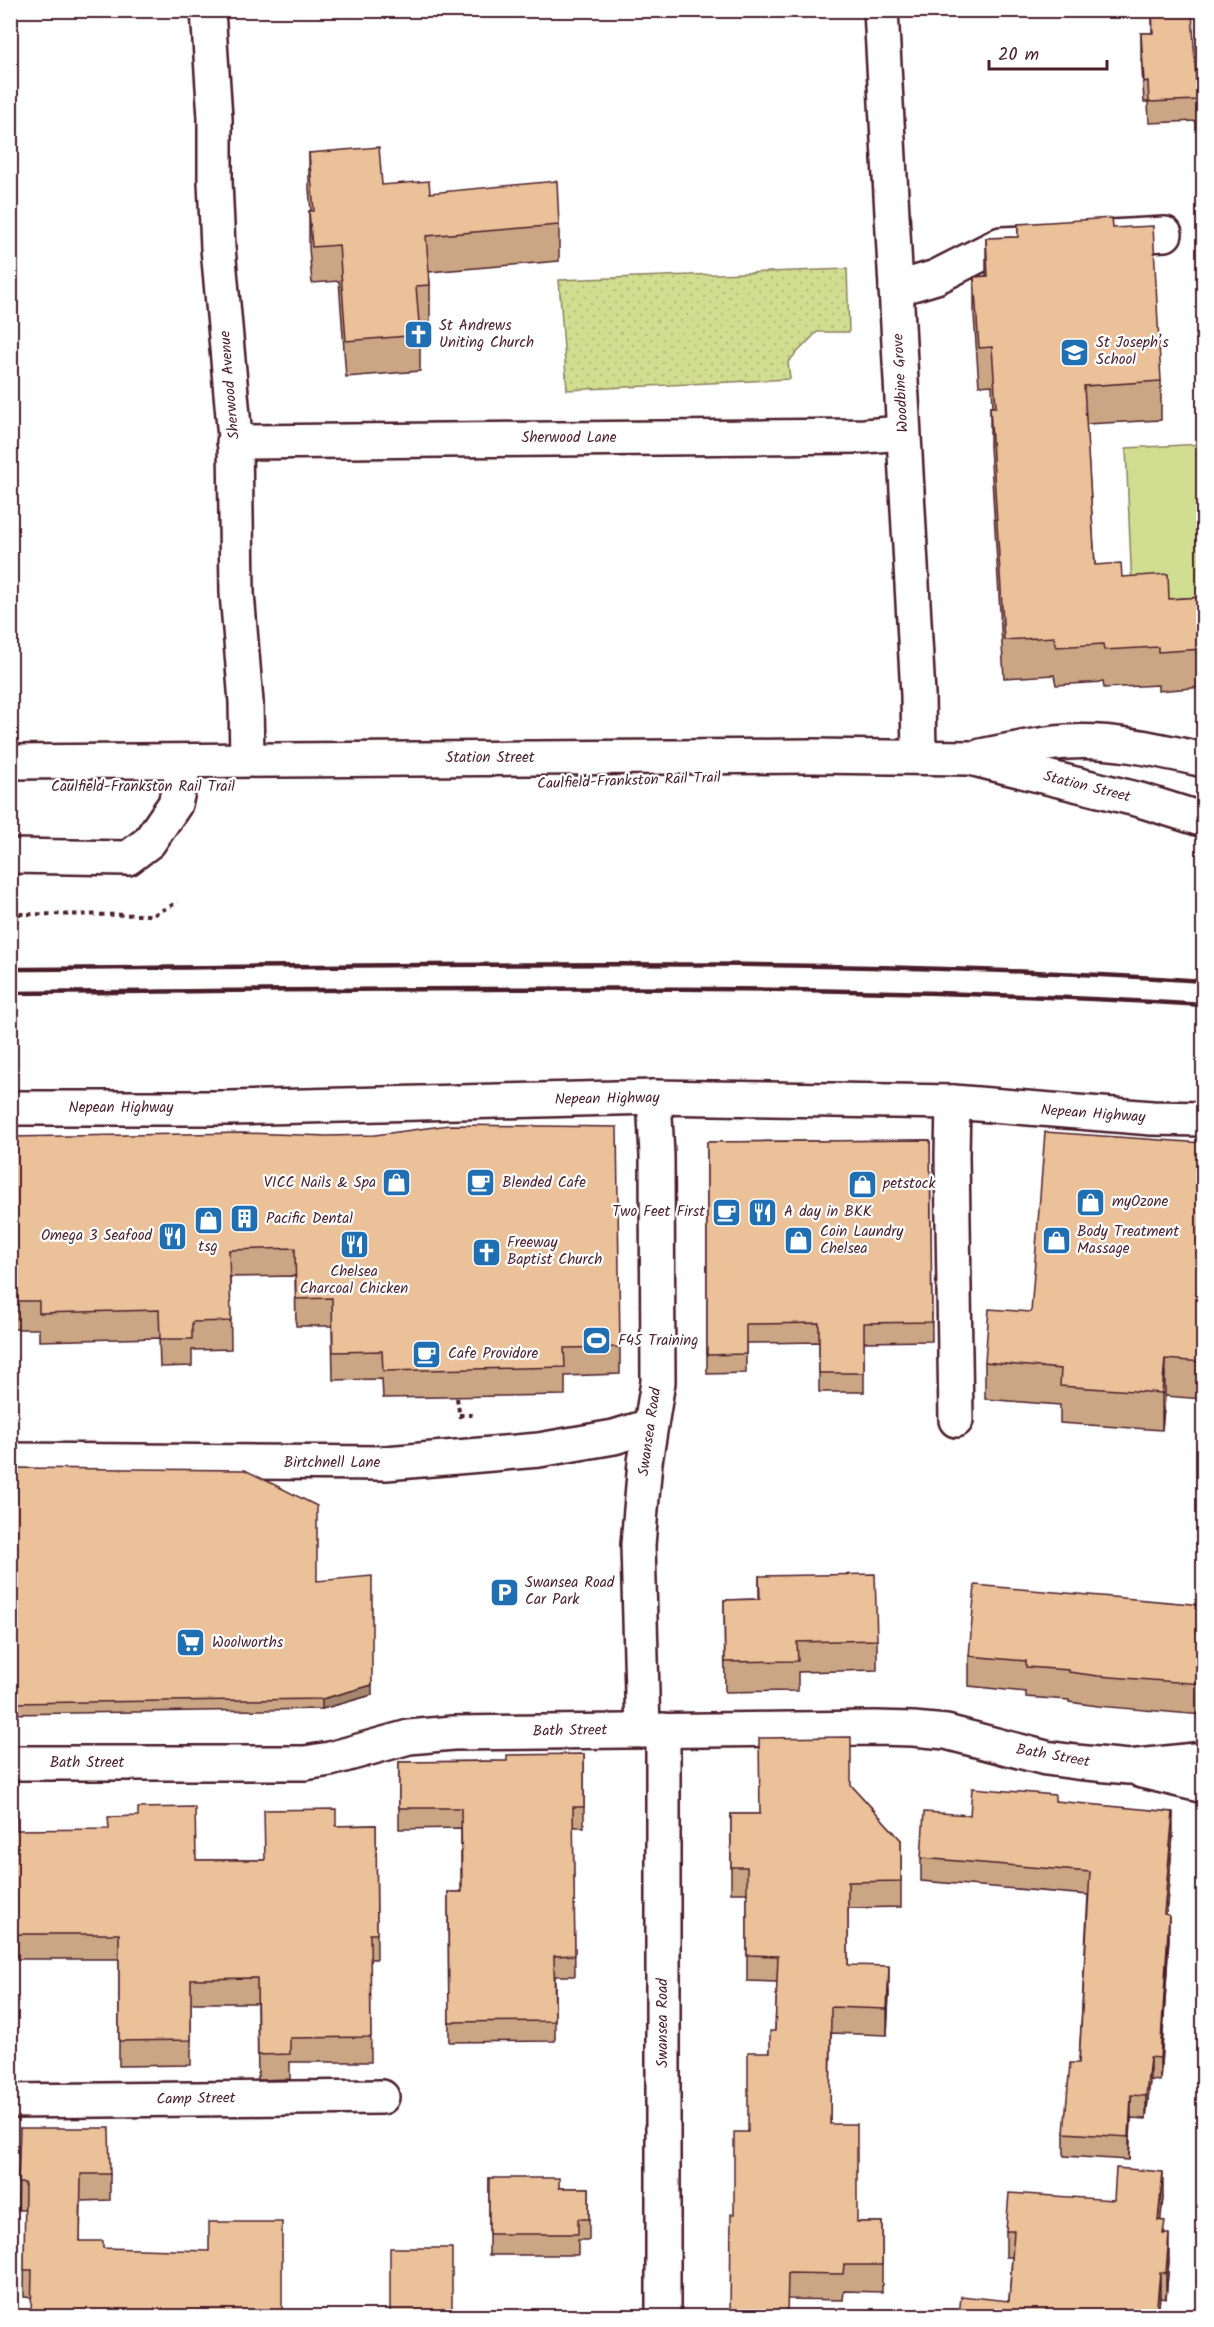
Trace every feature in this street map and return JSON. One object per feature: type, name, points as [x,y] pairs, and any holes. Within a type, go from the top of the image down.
[{"type":"main road","name":"Sherwood Avenue","points":[[208,10],[215,118],[214,181],[234,442],[237,593],[248,759]]},
{"type":"main road","name":"Woodbine Grove","points":[[881,10],[918,695],[919,756]]},
{"type":"main road","points":[[896,289],[936,277],[1001,244],[1165,234]]},
{"type":"main road","name":"Sherwood Lane","points":[[234,442],[864,436],[903,433]]},
{"type":"main road","name":"Station Street","points":[[10,762],[919,756],[970,758],[1068,742],[1146,746],[1203,760]]},
{"type":"main road","points":[[1146,746],[1203,750]]},
{"type":"main road","name":"Station Street","points":[[970,758],[1140,800],[1203,820]]},
{"type":"main road","points":[[10,856],[128,858],[149,842],[175,804],[185,762]]},
{"type":"main road","name":"Nepean Highway","points":[[10,1108],[240,1108],[654,1097],[953,1102],[1152,1118],[1203,1119]]},
{"type":"main road","name":"Swansea Road","points":[[654,1097],[657,1156],[658,1382],[657,1400],[650,1426],[645,1462],[638,1552],[653,1730],[663,2316]]},
{"type":"main road","points":[[953,1102],[956,1420]]},
{"type":"main road","name":"Birtchnell Lane","points":[[10,1460],[386,1463],[539,1450],[614,1437],[650,1426]]},
{"type":"main road","name":"Bath Street","points":[[10,1763],[305,1763],[330,1759],[421,1734],[653,1730],[925,1730],[946,1732],[1061,1761],[1129,1767],[1203,1786]]},
{"type":"main road","name":"Bath Street","points":[[1129,1767],[1203,1759]]},
{"type":"main road","name":"Camp Street","points":[[10,2101],[382,2097]]},
{"type":"path","points":[[10,914],[153,915],[178,902]]},
{"type":"path","points":[[459,1415],[481,1415]]},
{"type":"green space","points":[[847,269],[849,332],[817,332],[788,362],[790,379],[567,390],[559,280]]},
{"type":"green space","points":[[1203,444],[1203,609],[1133,612],[1126,448]]},
{"type":"building","points":[[1152,10],[1192,10],[1197,100],[1149,102],[1148,81],[1144,82],[1141,33],[1153,33]]},
{"type":"building","points":[[379,147],[382,185],[429,181],[430,193],[557,181],[559,225],[426,236],[430,285],[416,286],[420,335],[346,341],[339,245],[312,247],[309,211],[314,211],[309,153]]},
{"type":"building","points":[[1112,218],[1113,228],[1153,226],[1161,381],[1084,386],[1095,565],[1121,563],[1122,577],[1168,574],[1169,599],[1203,597],[1203,649],[1158,652],[1158,647],[1104,650],[1103,644],[1056,647],[1054,637],[1004,640],[990,407],[996,407],[992,347],[979,348],[974,277],[988,276],[986,238],[1018,237],[1018,224]]},
{"type":"building","points":[[449,1125],[617,1127],[620,1347],[564,1348],[565,1367],[383,1371],[382,1351],[333,1352],[332,1298],[296,1299],[295,1248],[229,1250],[231,1321],[192,1322],[192,1339],[160,1339],[159,1310],[39,1313],[39,1301],[10,1301],[10,1137],[244,1133],[375,1135]]},
{"type":"building","points":[[1045,1132],[1203,1143],[1203,1362],[1165,1359],[1162,1393],[1060,1386],[1061,1369],[985,1362],[989,1309],[1031,1312]]},
{"type":"building","points":[[930,1140],[932,1322],[864,1323],[864,1373],[819,1373],[819,1323],[746,1324],[746,1354],[707,1355],[707,1142]]},
{"type":"building","name":"Woolworths","points":[[10,1468],[245,1470],[317,1506],[317,1581],[372,1576],[372,1685],[322,1699],[10,1703]]},
{"type":"building","points":[[875,1574],[877,1640],[797,1642],[798,1661],[725,1662],[724,1600],[760,1599],[759,1576]]},
{"type":"building","points":[[975,1585],[1203,1605],[1203,1684],[1098,1676],[1069,1672],[1069,1670],[1026,1667],[1026,1661],[969,1656]]},
{"type":"building","points":[[851,1737],[851,1785],[901,1840],[901,1881],[848,1882],[848,1965],[889,1966],[887,2009],[831,2007],[830,2124],[857,2124],[857,2222],[882,2222],[882,2265],[844,2265],[843,2274],[788,2273],[787,2316],[730,2316],[734,2132],[748,2132],[748,2052],[770,2052],[770,2031],[775,2031],[778,1956],[747,1955],[747,1867],[731,1867],[731,1814],[760,1814],[759,1738]]},
{"type":"building","points":[[584,1754],[584,1807],[573,1807],[575,1955],[554,1956],[555,2021],[449,2022],[448,1892],[462,1892],[461,1808],[399,1808],[399,1762],[507,1761],[507,1755]]},
{"type":"building","points":[[972,1788],[1055,1795],[1055,1801],[1173,1812],[1164,1914],[1169,1915],[1160,2058],[1150,2057],[1146,2096],[1131,2095],[1129,2137],[1064,2133],[1070,2063],[1079,2063],[1090,1872],[921,1858],[924,1812],[970,1815]]},
{"type":"building","points":[[195,1807],[196,1860],[265,1860],[264,1810],[336,1809],[336,1826],[376,1825],[377,1934],[370,1934],[371,2037],[290,2038],[290,2054],[258,2055],[257,1978],[191,1979],[191,2040],[119,2041],[119,1934],[10,1934],[10,1816],[17,1816],[17,1830],[109,1829],[108,1817],[138,1816],[138,1808]]},
{"type":"building","points":[[20,2128],[109,2128],[110,2174],[81,2174],[80,2241],[103,2241],[103,2248],[209,2251],[209,2222],[282,2222],[282,2316],[31,2316],[32,2270],[24,2270],[25,2183],[18,2183]]},
{"type":"building","points":[[1116,2168],[1163,2172],[1158,2220],[1165,2221],[1163,2234],[1169,2234],[1166,2273],[1160,2272],[1156,2316],[959,2316],[961,2296],[1009,2301],[1014,2231],[1006,2231],[1009,2193],[1114,2200]]},
{"type":"building","points":[[489,2178],[559,2178],[559,2188],[589,2188],[589,2219],[578,2219],[578,2234],[489,2234]]},
{"type":"building","points":[[390,2248],[452,2248],[452,2316],[390,2316]]},
{"type":"building","points":[[915,2312],[959,2316],[915,2316]]},
{"type":"railway","points":[[10,969],[607,964],[757,965],[1055,973],[1204,981]]},
{"type":"railway","points":[[10,993],[756,989],[1055,997],[1204,1005]]},
{"type":"place","name":"St Andrews Uniting Church","points":[[418,335]]},
{"type":"place","name":"St Joseph’s School","points":[[1075,352]]},
{"type":"place","name":"VICC Nails & Spa","points":[[397,1183]]},
{"type":"place","name":"Blended Cafe","points":[[481,1183]]},
{"type":"place","name":"petstock","points":[[862,1184]]},
{"type":"place","name":"myOzone","points":[[1091,1202]]},
{"type":"place","name":"Two Feet First","points":[[726,1212]]},
{"type":"place","name":"A day in BKK","points":[[763,1212]]},
{"type":"place","name":"Pacific Dental","points":[[245,1219]]},
{"type":"place","name":"tsg","points":[[208,1220]]},
{"type":"place","name":"Omega 3 Seafood","points":[[173,1236]]},
{"type":"place","name":"Coin Laundry Chelsea","points":[[799,1241]]},
{"type":"place","name":"Body Treatment Massage","points":[[1056,1241]]},
{"type":"place","name":"Chelsea Charcoal Chicken","points":[[354,1245]]},
{"type":"place","name":"Freeway Baptist Church","points":[[486,1252]]},
{"type":"place","name":"F45 Training","points":[[597,1341]]},
{"type":"place","name":"Cafe Providore","points":[[427,1354]]},
{"type":"place","name":"Swansea Road Car Park","points":[[504,1592]]},
{"type":"place","name":"Woolworths","points":[[191,1643]]}]
